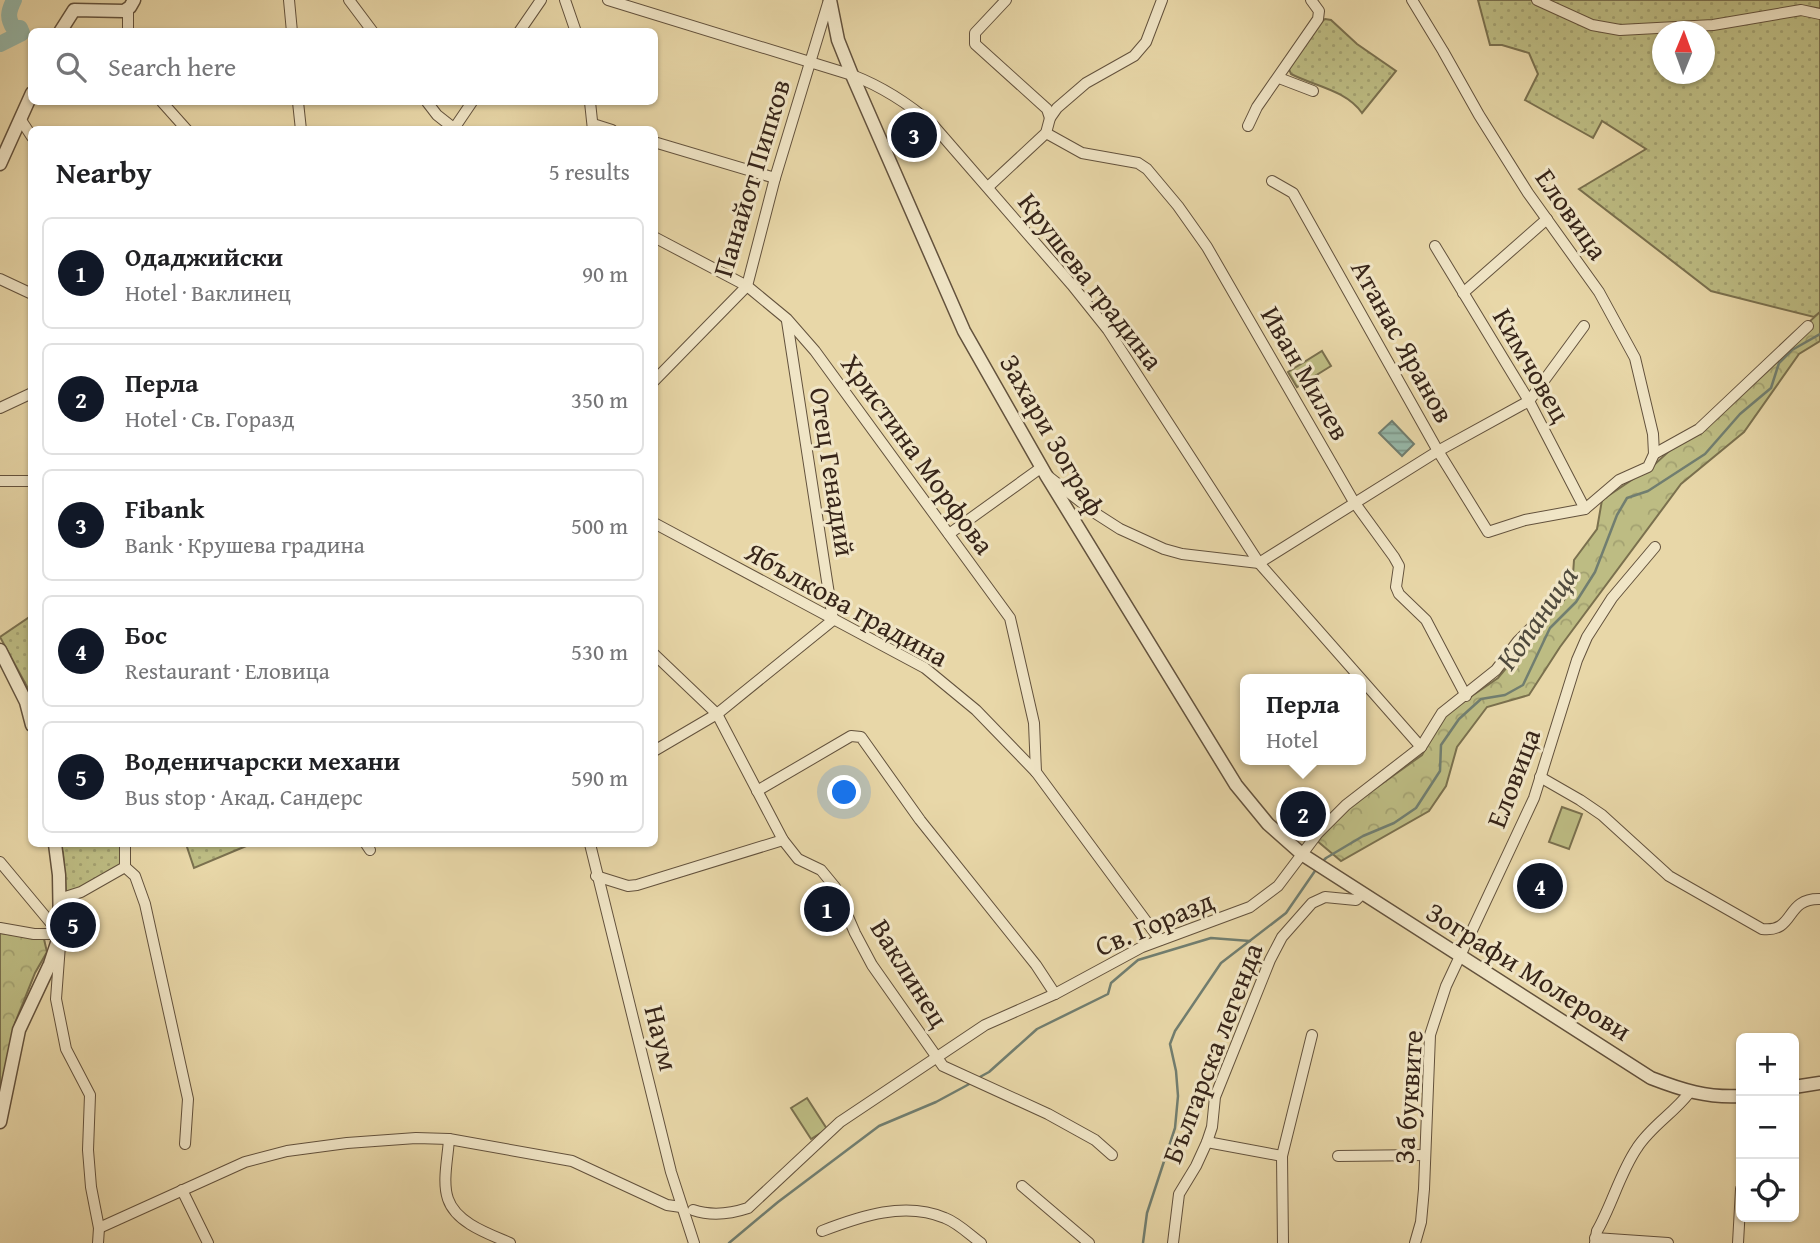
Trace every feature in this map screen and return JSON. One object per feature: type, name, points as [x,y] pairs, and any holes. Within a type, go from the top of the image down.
[{"type":"street","points":[[289,0],[292,28]]},
{"type":"street","points":[[349,0],[370,28]]},
{"type":"street","points":[[522,28],[541,0]]},
{"type":"street","points":[[565,0],[575,28]]},
{"type":"street","name":"Крушева градина","points":[[608,0],[811,61],[879,85],[911,106],[933,125],[1108,330],[1259,563],[1357,674]]},
{"type":"street","name":"Панайот Пипков","points":[[658,377],[747,286],[775,178],[830,0]]},
{"type":"street","name":"Захари Зограф","points":[[830,0],[838,40],[852,75],[964,331],[1044,471],[1236,785],[1268,824],[1307,857]]},
{"type":"street","points":[[1006,0],[975,33],[975,44],[1047,109],[1050,118]]},
{"type":"street","points":[[988,187],[1046,133],[1050,118],[1057,108],[1086,83],[1134,56],[1146,43],[1162,0]]},
{"type":"street","points":[[1248,126],[1257,107],[1318,19],[1319,11],[1311,0]]},
{"type":"street","name":"Еловица","points":[[1412,0],[1479,115],[1599,292],[1635,358],[1653,434],[1654,454]]},
{"type":"street","points":[[1538,0],[1582,21],[1620,30],[1713,25],[1801,10],[1820,13]]},
{"type":"street","points":[[63,28],[74,10],[124,11],[131,5]]},
{"type":"street","points":[[128,28],[131,5]]},
{"type":"street","points":[[1279,78],[1313,91]]},
{"type":"street","points":[[0,164],[28,103]]},
{"type":"street","points":[[165,105],[183,126]]},
{"type":"street","points":[[298,105],[301,126]]},
{"type":"street","points":[[429,105],[450,126]]},
{"type":"street","points":[[456,126],[470,105]]},
{"type":"street","points":[[590,105],[593,126]]},
{"type":"street","points":[[21,120],[28,131]]},
{"type":"street","name":"Иван Милев","points":[[1046,133],[1082,153],[1138,163],[1147,169],[1178,206],[1207,247],[1354,502],[1399,566],[1396,587],[1399,594],[1426,620],[1466,696]]},
{"type":"street","points":[[658,143],[775,178]]},
{"type":"street","name":"Атанас Яранов","points":[[1272,181],[1293,193],[1438,451],[1488,532],[1525,520],[1585,509]]},
{"type":"street","points":[[1463,293],[1547,219]]},
{"type":"street","name":"Христина Морфова","points":[[658,239],[747,286],[787,319],[816,351],[1010,618],[1034,723],[1036,772]]},
{"type":"street","name":"Кимчовец","points":[[1435,246],[1529,401],[1585,509]]},
{"type":"street","points":[[0,279],[28,291]]},
{"type":"street","name":"Отец Генадий","points":[[787,319],[833,620]]},
{"type":"street","points":[[1585,509],[1619,480],[1648,467],[1654,454],[1699,429],[1808,326]]},
{"type":"street","points":[[948,534],[1044,471],[1095,513],[1120,529],[1164,549],[1182,554],[1259,563],[1438,451],[1529,401],[1584,327]]},
{"type":"street","points":[[0,408],[28,395]]},
{"type":"street","points":[[0,481],[28,481]]},
{"type":"street","name":"Ябълкова градина","points":[[658,525],[925,668],[976,710],[1036,772],[1160,940]]},
{"type":"street","name":"Еловица","points":[[1460,957],[1534,798],[1577,660],[1587,637],[1612,598],[1654,547]]},
{"type":"street","name":"Св. Горазд","points":[[693,1210],[704,1214],[733,1213],[748,1208],[841,1122],[985,1025],[1055,994],[1142,947],[1250,907],[1278,886],[1307,857],[1309,842],[1346,804],[1421,747],[1442,713],[1496,670],[1518,640],[1553,606],[1569,585]]},
{"type":"street","points":[[658,749],[717,714],[833,620]]},
{"type":"street","points":[[0,650],[28,710]]},
{"type":"street","name":"Ваклинец","points":[[658,658],[717,714],[783,840],[797,859],[821,870],[835,887],[872,965],[943,1066],[1048,1114],[1095,1140],[1112,1155]]},
{"type":"street","name":"Крушева градина","points":[[1366,685],[1421,747]]},
{"type":"street","points":[[757,791],[850,736],[861,737],[920,820],[1036,965],[1055,994]]},
{"type":"street","points":[[1540,778],[1602,815],[1669,876],[1762,929],[1780,927],[1799,903],[1807,899],[1820,899]]},
{"type":"street","points":[[596,876],[628,886],[637,885],[783,840]]},
{"type":"street","points":[[55,847],[60,899],[56,999],[66,1049],[90,1095],[88,1150],[91,1187],[99,1228],[98,1243]]},
{"type":"street","points":[[125,847],[125,867],[135,876],[145,904],[188,1099],[185,1144]]},
{"type":"street","name":"Наум","points":[[591,847],[681,1207],[694,1243]]},
{"type":"street","name":"Зографи Молерови","points":[[1307,857],[1651,1078],[1689,1093],[1736,1096]]},
{"type":"street","points":[[0,862],[60,934]]},
{"type":"street","points":[[60,899],[81,892],[125,867]]},
{"type":"street","name":"Българска легенда","points":[[1174,1243],[1179,1194],[1196,1167],[1207,1142],[1212,1127],[1215,1097],[1270,960],[1282,937],[1312,903],[1325,897],[1356,900],[1363,894]]},
{"type":"street","points":[[0,928],[34,934],[60,934]]},
{"type":"street","points":[[0,1122],[19,1030],[50,964],[60,934]]},
{"type":"street","name":"За буквите","points":[[1415,1243],[1421,1222],[1430,1035],[1446,986],[1460,957]]},
{"type":"street","points":[[1283,1243],[1282,1156],[1312,1035]]},
{"type":"street","points":[[1799,1086],[1820,1083]]},
{"type":"street","points":[[1668,1243],[1595,1240],[1636,1149],[1647,1134],[1679,1106],[1689,1093]]},
{"type":"street","points":[[99,1228],[245,1162],[287,1151],[416,1138],[449,1139],[572,1161],[667,1205],[681,1207]]},
{"type":"street","points":[[449,1139],[446,1189],[453,1208],[472,1224],[510,1243]]},
{"type":"street","points":[[1207,1142],[1282,1156]]},
{"type":"street","points":[[1338,1156],[1425,1155]]},
{"type":"street","points":[[1022,1186],[1089,1243]]},
{"type":"street","points":[[182,1190],[208,1243]]},
{"type":"street","points":[[822,1231],[860,1217],[899,1210],[921,1211],[947,1218],[981,1243]]},
{"type":"street","points":[[1738,1243],[1739,1222]]},
{"type":"green space","points":[[1478,0],[1820,0],[1820,312],[1814,317],[1711,291],[1579,189],[1646,149],[1602,121],[1593,138],[1525,100],[1538,74],[1529,53],[1502,45],[1490,45]]},
{"type":"green space","points":[[1325,19],[1331,20],[1357,44],[1396,71],[1362,113],[1347,99],[1291,74],[1289,69]]},
{"type":"green space","points":[[1820,312],[1820,341],[1799,354],[1744,432],[1681,484],[1560,647],[1529,695],[1487,707],[1457,747],[1446,786],[1429,811],[1341,861],[1316,840],[1348,808],[1422,755],[1444,715],[1498,678],[1572,589],[1574,560],[1597,529],[1602,500],[1654,465]]},
{"type":"green space","points":[[1322,351],[1331,366],[1297,387],[1288,372]]},
{"type":"green space","points":[[28,618],[28,688],[0,637]]},
{"type":"green space","points":[[1562,807],[1582,814],[1569,849],[1549,842]]},
{"type":"green space","points":[[61,847],[124,847],[127,866],[83,890],[66,893]]},
{"type":"green space","points":[[187,847],[244,847],[194,868]]},
{"type":"green space","points":[[0,933],[44,939],[47,952],[35,973],[15,1023],[0,1105]]},
{"type":"green space","points":[[807,1098],[827,1129],[811,1139],[791,1108]]},
{"type":"shaded area","points":[[1392,421],[1414,444],[1402,456],[1379,433]]},
{"type":"waterway","points":[[0,44],[22,33],[20,28],[14,29],[9,18],[14,0]]},
{"type":"waterway","name":"Копаница","points":[[1321,863],[1363,836],[1394,823],[1416,808],[1440,771],[1441,745],[1459,719],[1481,699],[1505,695],[1523,685],[1550,628],[1576,602],[1595,572],[1617,515],[1627,498],[1648,491],[1705,454],[1740,414],[1771,388],[1779,363],[1792,350],[1820,334]]},
{"type":"waterway","points":[[1143,1243],[1147,1213],[1175,1128],[1178,1096],[1170,1044],[1175,1031],[1221,963],[1286,913],[1317,868]]},
{"type":"waterway","points":[[978,1078],[989,1072],[1037,1029],[1108,994],[1111,983],[1138,960],[1211,938],[1250,941]]},
{"type":"waterway","points":[[729,1243],[778,1202],[879,1126],[936,1102],[973,1082]]},
{"type":"place","name":"Fibank","points":[[914,135]]},
{"type":"place","name":"Перла","points":[[1303,814]]},
{"type":"place","name":"Бос","points":[[1540,886]]},
{"type":"place","name":"Одаджийски","points":[[827,909]]},
{"type":"place","name":"Воденичарски механи","points":[[73,925]]}]
